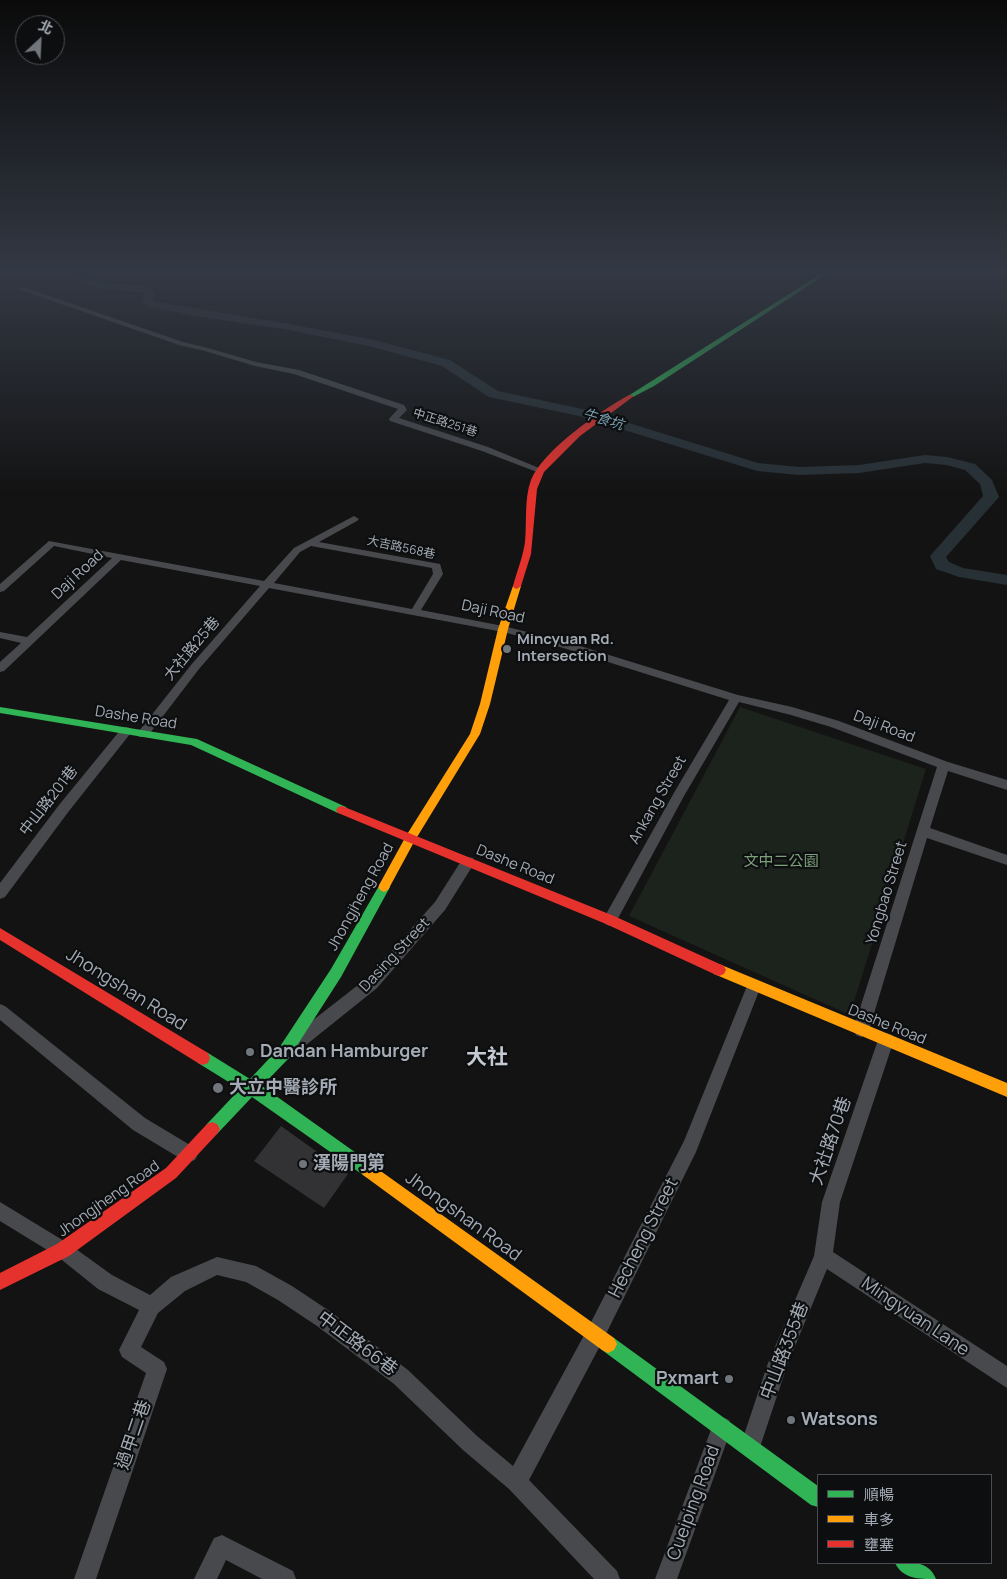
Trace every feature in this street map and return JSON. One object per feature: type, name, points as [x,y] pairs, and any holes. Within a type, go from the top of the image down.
[{"type":"main road","name":"Jhongjheng Road","points":[[0,1282],[62,1250],[171,1174],[284,1053],[336,973],[410,839],[475,734],[485,704],[503,629],[528,550],[535,480],[540,470],[562,447],[618,403],[652,385],[708,349]]},
{"type":"main road","name":"Dashe Road","points":[[0,710],[193,742],[323,802],[610,920],[754,986],[1007,1090]]},
{"type":"main road","name":"Jhongshan Road","points":[[0,933],[252,1088],[456,1233],[817,1497]]},
{"type":"main road","points":[[906,1564],[926,1579]]},
{"type":"street","name":"中正路251巷","points":[[204,349],[255,364],[296,372],[400,407],[403,410],[393,419],[485,449],[540,470]]},
{"type":"street","name":"大社路25巷","points":[[143,734],[194,667],[297,550],[354,519]]},
{"type":"street","name":"大吉路568巷","points":[[309,542],[437,566],[438,574],[415,612]]},
{"type":"street","points":[[0,589],[52,543],[119,557]]},
{"type":"street","name":"Daji Road","points":[[0,668],[119,557],[503,629],[560,643],[736,698],[792,711],[944,765],[1007,785]]},
{"type":"street","points":[[0,635],[30,641]]},
{"type":"street","name":"Ankang Street","points":[[610,920],[679,794],[736,698]]},
{"type":"street","name":"中山路201巷","points":[[0,893],[126,731]]},
{"type":"street","name":"Yongbao Street","points":[[861,1030],[944,765]]},
{"type":"street","points":[[923,831],[1007,860]]},
{"type":"street","name":"Dasing Street","points":[[284,1053],[372,983],[440,906],[468,862]]},
{"type":"street","name":"Hecheng Street","points":[[516,1482],[595,1335],[690,1146],[754,986]]},
{"type":"street","points":[[0,1011],[139,1124],[188,1154]]},
{"type":"street","name":"大社路70巷","points":[[823,1256],[831,1202],[886,1040]]},
{"type":"street","points":[[0,1211],[62,1250],[105,1282],[151,1306]]},
{"type":"street","name":"Mingyuan Lane","points":[[823,1256],[1007,1378]]},
{"type":"street","name":"中山路355巷","points":[[750,1447],[778,1362],[823,1256]]},
{"type":"street","name":"中正路66巷","points":[[151,1306],[178,1284],[217,1266],[249,1273],[285,1293],[324,1319],[401,1377],[470,1443],[516,1482],[609,1579]]},
{"type":"street","name":"過甲二巷","points":[[85,1579],[157,1370],[129,1350],[151,1306]]},
{"type":"street","name":"Cueiping Road","points":[[666,1579],[722,1427]]},
{"type":"street","points":[[205,1579],[222,1546],[285,1579]]},
{"type":"green space","name":"文中二公園","points":[[740,707],[926,769],[850,1015],[629,916]]},
{"type":"building","name":"漢陽門第","points":[[281,1126],[348,1174],[324,1208],[254,1161]]},
{"type":"waterway","name":"牛食坑","points":[[392,349],[446,363],[494,394],[582,413],[757,467],[799,471],[859,469],[925,459],[947,461],[970,467],[987,483],[991,497],[938,556],[942,565],[959,572],[1007,580]]},
{"type":"traffic: fast","points":[[631,396],[652,385],[708,349]]},
{"type":"traffic: fast","points":[[0,710],[193,742],[342,810]]},
{"type":"traffic: fast","points":[[212,1129],[284,1053],[336,973],[384,887]]},
{"type":"traffic: fast","points":[[203,1058],[252,1088],[368,1170]]},
{"type":"traffic: fast","points":[[608,1344],[817,1497]]},
{"type":"traffic: fast","points":[[906,1564],[926,1579]]},
{"type":"traffic: slow","points":[[384,887],[410,839],[475,734],[485,704],[503,629],[517,586]]},
{"type":"traffic: slow","points":[[719,970],[1007,1090]]},
{"type":"traffic: slow","points":[[368,1170],[608,1344]]},
{"type":"traffic: jam","points":[[517,586],[527,554],[533,489],[540,471],[577,434],[607,411],[631,396]]},
{"type":"traffic: jam","points":[[342,810],[610,920],[719,970]]},
{"type":"traffic: jam","points":[[0,933],[203,1058]]},
{"type":"traffic: jam","points":[[0,1282],[63,1250],[171,1173],[212,1129]]},
{"type":"place","name":"Mincyuan Rd. Intersection","points":[[507,649]]},
{"type":"place","name":"Dandan Hamburger","points":[[250,1052]]},
{"type":"place","name":"大立中醫診所","points":[[218,1088]]},
{"type":"place","name":"漢陽門第","points":[[303,1164]]},
{"type":"place","name":"Pxmart","points":[[729,1379]]},
{"type":"place","name":"Watsons","points":[[791,1420]]},
{"type":"district","name":"大社","points":[[487,1058]]}]
